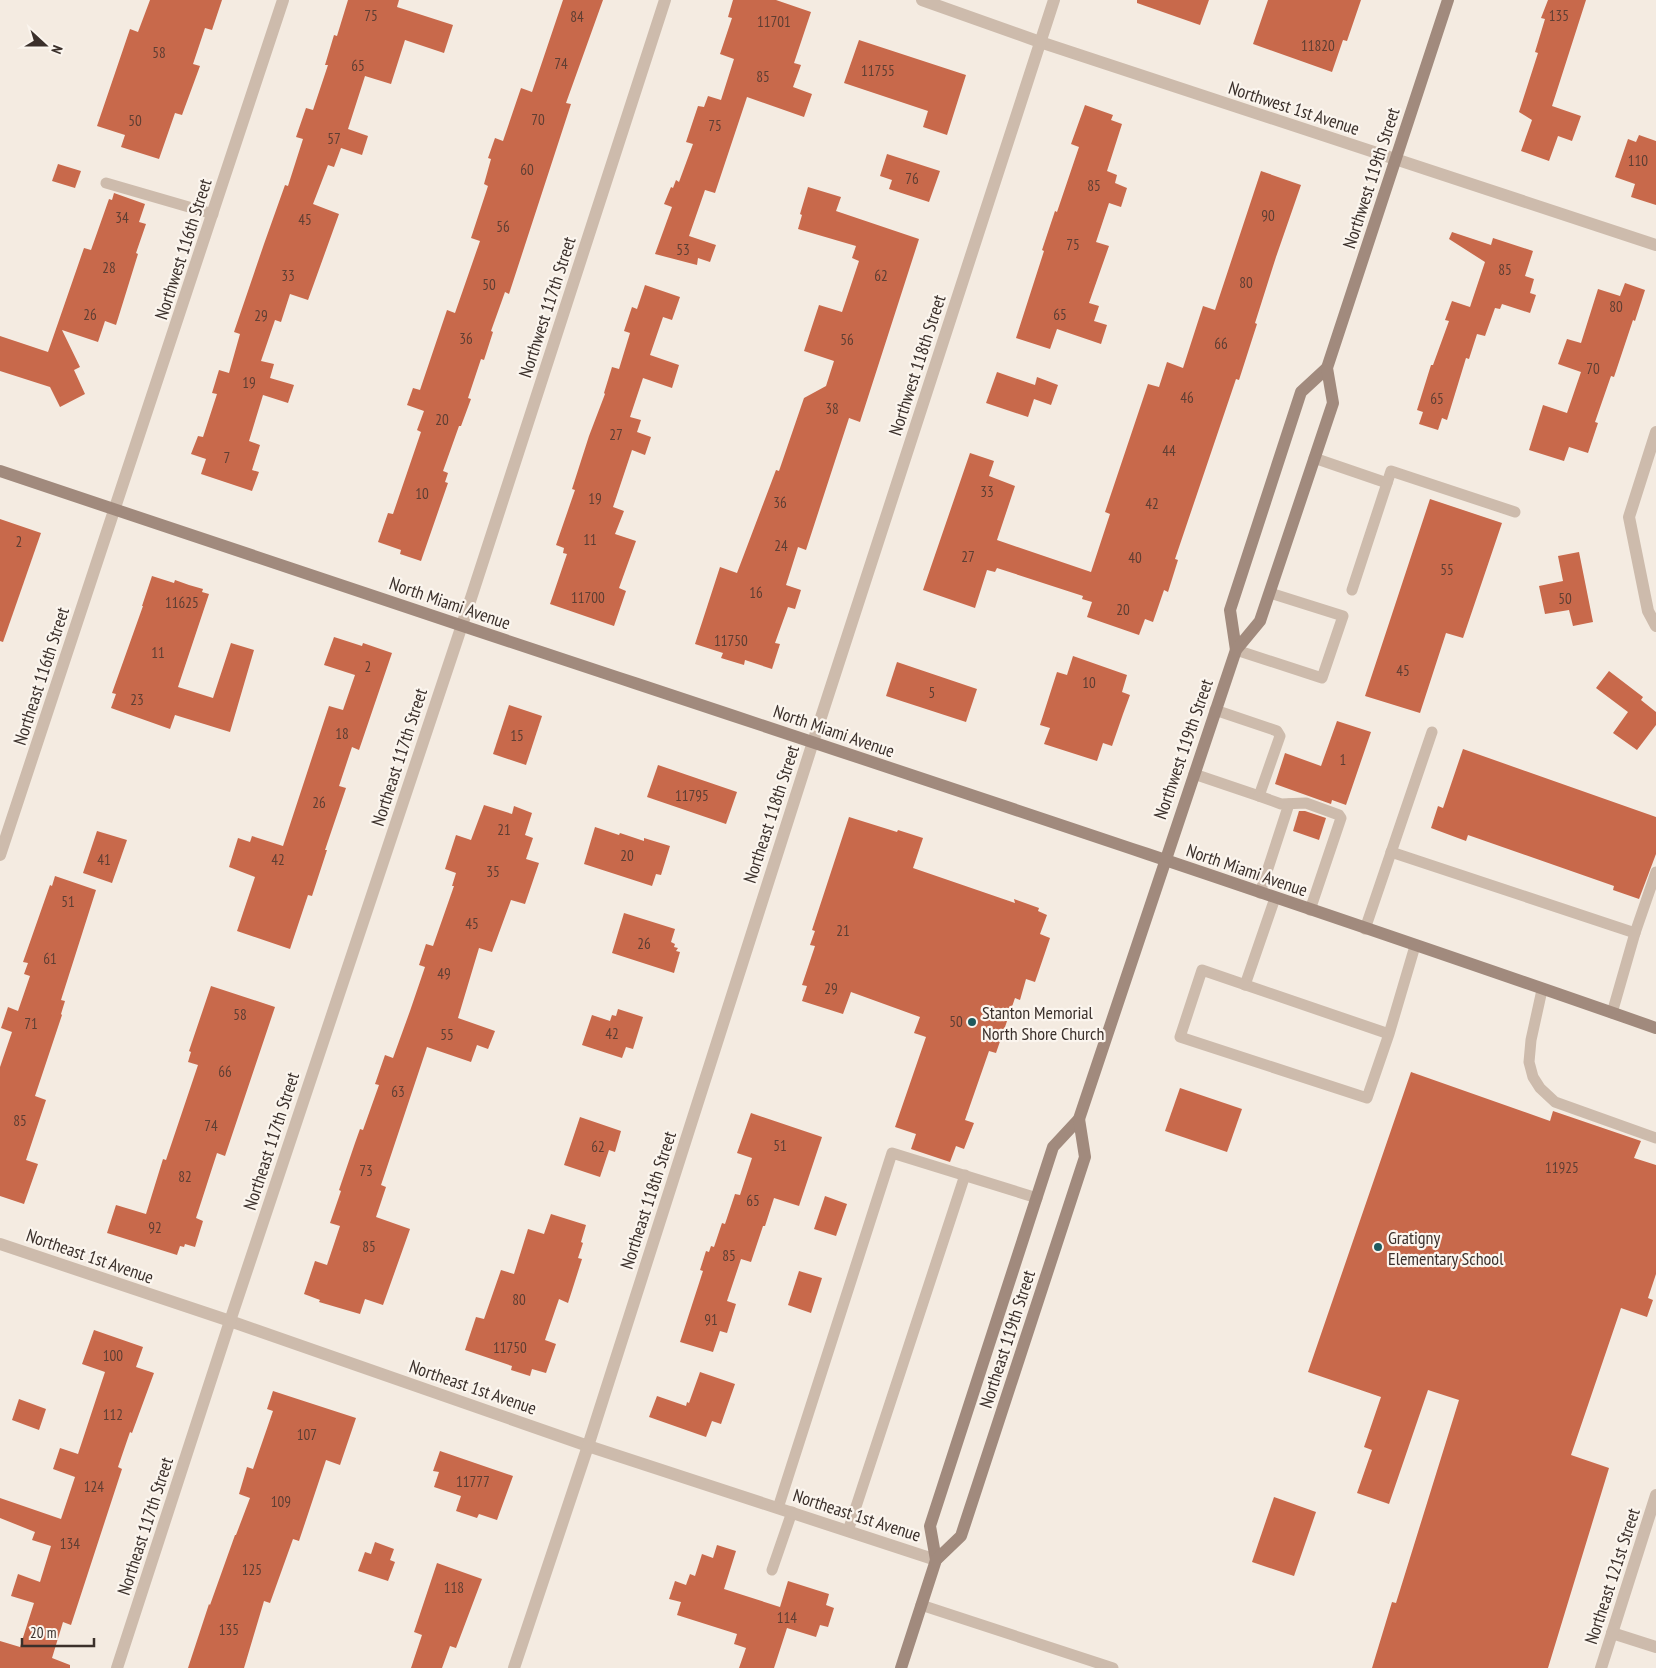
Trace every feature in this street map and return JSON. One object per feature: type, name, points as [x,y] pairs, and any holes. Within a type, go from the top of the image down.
[{"type":"main road","name":"Northwest 119th Street","points":[[1164,860],[1236,650],[1260,621],[1270,593],[1333,402],[1327,368],[1448,0]]},
{"type":"main road","name":"Northwest 119th Street","points":[[1236,650],[1230,610],[1233,600],[1301,392],[1327,368]]},
{"type":"main road","name":"North Miami Avenue","points":[[0,471],[116,508],[462,626],[1164,860],[1656,1028]]},
{"type":"main road","name":"Northeast 119th Street","points":[[901,1668],[936,1560],[930,1526],[1053,1147],[1079,1119],[1164,860]]},
{"type":"main road","name":"Northeast 119th Street","points":[[936,1560],[961,1536],[1085,1157],[1079,1119]]},
{"type":"street","name":"Northwest 116th Street","points":[[116,508],[283,0]]},
{"type":"street","name":"Northwest 117th Street","points":[[462,626],[665,0]]},
{"type":"street","name":"Northwest 1st Avenue","points":[[922,0],[1040,42],[1656,245]]},
{"type":"street","name":"Northwest 118th Street","points":[[813,742],[1054,0]]},
{"type":"street","points":[[1656,432],[1629,517],[1648,611],[1656,626]]},
{"type":"street","name":"Northeast 116th Street","points":[[0,855],[116,508]]},
{"type":"street","name":"Northeast 117th Street","points":[[117,1668],[230,1321],[462,626]]},
{"type":"street","name":"Northeast 118th Street","points":[[514,1668],[588,1446],[813,742]]},
{"type":"street","name":"Northeast 1st Avenue","points":[[0,1244],[230,1321],[588,1446],[936,1560]]},
{"type":"street","name":"Northeast 121st Street","points":[[1601,1668],[1656,1494]]},
{"type":"street","points":[[1612,1633],[1656,1647]]},
{"type":"lane","points":[[106,183],[213,214]]},
{"type":"lane","points":[[1314,458],[1387,483]]},
{"type":"lane","points":[[1352,590],[1391,471],[1515,512]]},
{"type":"lane","points":[[1236,650],[1322,678],[1343,616],[1270,593]]},
{"type":"lane","points":[[1215,710],[1277,731],[1280,736],[1259,796]]},
{"type":"lane","points":[[1365,929],[1432,732]]},
{"type":"lane","points":[[1194,774],[1281,804],[1306,803],[1339,815],[1341,818],[1310,910]]},
{"type":"lane","points":[[1260,893],[1289,804]]},
{"type":"lane","points":[[1391,852],[1635,933]]},
{"type":"lane","points":[[1612,1013],[1635,933],[1656,872]]},
{"type":"lane","points":[[1245,985],[1275,898]]},
{"type":"lane","points":[[1389,1034],[1202,970],[1180,1037],[1367,1098],[1389,1034],[1415,946]]},
{"type":"lane","points":[[1542,990],[1531,1040],[1529,1062],[1533,1077],[1540,1088],[1554,1102],[1656,1138]]},
{"type":"lane","points":[[778,1508],[892,1153],[1037,1198]]},
{"type":"lane","points":[[848,1531],[965,1175]]},
{"type":"lane","points":[[772,1570],[792,1512]]},
{"type":"lane","points":[[922,1605],[1113,1668]]},
{"type":"building","points":[[150,0],[222,0],[212,30],[205,28],[193,64],[200,66],[182,115],[175,113],[159,159],[121,147],[125,135],[97,126],[130,29],[138,32]]},
{"type":"building","points":[[348,0],[399,0],[397,7],[453,25],[444,53],[405,40],[391,84],[365,76],[348,129],[368,136],[362,155],[341,148],[334,167],[328,165],[313,204],[339,214],[308,300],[290,294],[281,322],[275,320],[261,361],[274,364],[270,378],[294,385],[288,403],[263,395],[249,441],[260,445],[252,470],[259,472],[252,491],[201,474],[206,459],[191,454],[198,436],[203,437],[217,394],[212,393],[219,370],[229,373],[240,334],[234,332],[285,185],[288,186],[303,139],[296,137],[306,108],[313,110],[328,65],[325,65],[334,35],[337,36]]},
{"type":"building","points":[[563,0],[603,0],[566,103],[571,104],[509,294],[505,292],[491,331],[493,332],[484,360],[481,359],[468,398],[471,399],[443,471],[448,473],[445,482],[448,483],[421,561],[400,554],[401,550],[378,542],[388,513],[393,514],[421,432],[417,430],[424,411],[407,405],[413,388],[420,390],[447,310],[455,313],[480,241],[471,238],[488,186],[484,184],[491,159],[488,158],[495,138],[503,141],[521,88],[532,92]]},
{"type":"building","points":[[733,0],[776,0],[811,12],[794,63],[801,65],[793,87],[812,94],[804,117],[747,97],[715,193],[705,190],[689,236],[716,245],[710,262],[698,258],[697,265],[655,254],[672,207],[664,204],[671,187],[673,188],[676,180],[679,182],[693,144],[686,142],[698,106],[704,107],[708,96],[721,100],[734,59],[720,54],[732,18],[728,17]]},
{"type":"building","points":[[1137,0],[1209,0],[1200,25],[1137,3]]},
{"type":"building","points":[[1268,0],[1361,0],[1347,41],[1343,40],[1332,72],[1253,44]]},
{"type":"building","points":[[1548,0],[1586,0],[1552,106],[1581,116],[1572,141],[1558,136],[1549,161],[1521,151],[1532,120],[1519,112],[1538,53],[1535,52],[1545,19],[1541,18]]},
{"type":"building","points":[[859,40],[966,75],[947,135],[923,127],[928,111],[844,83]]},
{"type":"building","points":[[1085,105],[1113,115],[1111,120],[1122,124],[1107,171],[1117,175],[1115,183],[1127,188],[1121,207],[1109,203],[1096,242],[1109,246],[1089,303],[1099,306],[1094,321],[1107,325],[1101,344],[1057,329],[1050,349],[1016,338],[1044,251],[1042,250],[1079,147],[1071,144]]},
{"type":"building","points":[[1639,135],[1656,141],[1656,205],[1631,197],[1635,184],[1615,177],[1628,139],[1636,142]]},
{"type":"building","points":[[887,154],[940,171],[929,202],[889,189],[892,180],[880,176]]},
{"type":"building","points":[[58,164],[81,171],[75,188],[52,181]]},
{"type":"building","points":[[1261,171],[1301,185],[1255,323],[1257,324],[1239,380],[1236,379],[1175,559],[1178,560],[1168,592],[1164,590],[1153,622],[1145,619],[1139,635],[1087,617],[1092,602],[1082,599],[1083,596],[997,568],[995,572],[987,570],[975,608],[923,590],[970,453],[994,461],[989,476],[1015,486],[997,540],[1091,572],[1110,514],[1105,512],[1148,384],[1159,387],[1167,362],[1183,368],[1203,306],[1215,310]]},
{"type":"building","points":[[808,187],[841,197],[836,211],[919,239],[860,422],[849,418],[806,550],[798,547],[786,585],[801,590],[795,609],[788,607],[775,643],[780,644],[772,669],[745,660],[744,665],[721,658],[723,653],[695,644],[720,567],[737,573],[776,470],[779,471],[804,398],[826,386],[834,361],[804,351],[819,305],[842,312],[859,261],[852,258],[856,246],[798,229],[802,215],[800,214]]},
{"type":"building","points":[[114,193],[145,204],[139,222],[146,224],[116,325],[105,321],[98,342],[62,330],[80,367],[74,370],[85,394],[60,407],[50,387],[0,371],[0,336],[48,352],[84,248],[91,250],[109,199],[112,200]]},
{"type":"building","points":[[1452,232],[1491,245],[1493,238],[1533,251],[1525,276],[1534,279],[1530,293],[1536,295],[1530,313],[1502,304],[1500,309],[1495,308],[1485,336],[1477,334],[1469,359],[1466,358],[1447,420],[1442,418],[1438,430],[1419,424],[1423,412],[1417,410],[1431,365],[1433,365],[1449,321],[1445,320],[1452,301],[1470,307],[1485,262],[1449,239]]},
{"type":"building","points":[[1625,283],[1645,290],[1614,377],[1611,376],[1595,422],[1598,423],[1588,453],[1569,447],[1564,461],[1529,450],[1543,405],[1567,413],[1581,372],[1558,364],[1567,339],[1581,343],[1598,289],[1620,296]]},
{"type":"building","points":[[645,285],[680,297],[672,320],[663,317],[650,355],[679,365],[672,388],[643,378],[630,417],[641,420],[637,432],[651,437],[645,455],[632,450],[613,507],[624,511],[615,534],[636,541],[619,588],[626,591],[614,626],[550,604],[567,554],[563,553],[564,548],[556,545],[575,490],[572,489],[605,394],[612,367],[619,369],[630,333],[624,331],[632,307],[637,309]]},
{"type":"building","points":[[997,372],[1035,385],[1037,377],[1058,385],[1051,405],[1034,399],[1028,417],[986,403]]},
{"type":"building","points":[[1430,499],[1502,523],[1463,638],[1446,633],[1420,713],[1365,696]]},
{"type":"building","points":[[0,519],[41,533],[3,642],[0,641]]},
{"type":"building","points":[[1579,552],[1593,622],[1573,626],[1569,610],[1545,614],[1539,586],[1563,581],[1558,556]]},
{"type":"building","points":[[152,576],[174,583],[175,580],[203,589],[202,592],[209,594],[178,687],[213,698],[231,643],[254,650],[230,732],[175,715],[170,729],[111,708],[116,694],[112,693]]},
{"type":"building","points":[[334,637],[362,646],[363,643],[392,653],[359,750],[352,747],[339,786],[346,788],[325,850],[327,850],[312,896],[308,895],[290,949],[237,931],[255,877],[229,867],[238,838],[250,842],[252,836],[283,846],[329,706],[343,710],[355,675],[324,665]]},
{"type":"building","points":[[1073,656],[1127,675],[1122,692],[1130,695],[1112,746],[1103,743],[1097,761],[1044,744],[1050,728],[1040,725],[1057,672],[1067,675]]},
{"type":"building","points":[[897,662],[977,689],[966,722],[886,696]]},
{"type":"building","points":[[1609,671],[1643,697],[1641,700],[1656,712],[1656,725],[1637,750],[1613,733],[1628,712],[1596,688]]},
{"type":"building","points":[[509,705],[542,716],[526,765],[493,754]]},
{"type":"building","points":[[1337,721],[1371,732],[1346,805],[1332,800],[1331,804],[1275,784],[1285,753],[1321,766]]},
{"type":"building","points":[[1463,749],[1656,817],[1656,854],[1639,899],[1613,890],[1614,886],[1468,835],[1466,841],[1431,828],[1438,806],[1443,808]]},
{"type":"building","points":[[658,765],[737,792],[726,824],[647,797]]},
{"type":"building","points":[[484,805],[512,814],[514,806],[532,813],[525,835],[533,838],[526,859],[539,863],[525,904],[511,900],[492,952],[479,948],[458,1018],[495,1031],[488,1049],[477,1045],[471,1062],[427,1047],[381,1185],[386,1187],[376,1217],[410,1229],[383,1305],[365,1299],[360,1314],[319,1302],[320,1300],[304,1294],[315,1261],[327,1265],[340,1226],[330,1223],[341,1191],[339,1190],[360,1129],[363,1130],[379,1085],[375,1084],[385,1055],[393,1058],[410,1011],[425,967],[419,965],[426,944],[433,946],[454,886],[452,886],[456,873],[445,869],[456,835],[471,840]]},
{"type":"building","points":[[1299,811],[1305,811],[1326,818],[1319,840],[1293,831]]},
{"type":"building","points":[[849,817],[923,838],[913,868],[1015,903],[1014,899],[1039,908],[1038,911],[1047,915],[1040,934],[1050,938],[1035,982],[1026,979],[1020,1000],[1015,998],[996,1053],[989,1051],[965,1120],[974,1123],[964,1149],[956,1146],[950,1162],[911,1149],[916,1134],[895,1127],[926,1037],[914,1033],[920,1017],[851,992],[843,1014],[802,1001],[807,986],[802,985],[815,946],[810,945],[815,931],[812,930]]},
{"type":"building","points":[[595,827],[619,835],[620,833],[644,841],[644,838],[670,846],[661,875],[656,874],[652,886],[584,864]]},
{"type":"building","points":[[97,831],[127,840],[112,883],[83,873]]},
{"type":"building","points":[[55,876],[96,890],[61,1000],[65,1001],[62,1015],[35,1096],[46,1100],[26,1160],[38,1164],[24,1204],[0,1196],[0,1067],[12,1032],[1,1028],[8,1007],[18,1011],[30,976],[24,974],[28,963],[23,962],[50,885],[52,886]]},
{"type":"building","points":[[624,913],[675,929],[671,942],[675,944],[674,947],[678,948],[676,951],[680,952],[674,973],[612,953]]},
{"type":"building","points":[[211,986],[275,1007],[225,1156],[217,1153],[196,1218],[203,1221],[195,1247],[185,1244],[184,1247],[180,1246],[177,1255],[107,1233],[116,1205],[146,1214],[163,1159],[166,1160],[198,1065],[188,1062],[191,1052],[189,1051]]},
{"type":"building","points":[[618,1009],[643,1017],[633,1049],[626,1047],[622,1058],[582,1045],[592,1015],[610,1021],[612,1015],[616,1016]]},
{"type":"building","points":[[1411,1072],[1550,1121],[1553,1111],[1641,1141],[1634,1158],[1656,1165],[1656,1274],[1648,1298],[1653,1300],[1647,1317],[1621,1308],[1571,1455],[1609,1468],[1548,1668],[1372,1668],[1392,1602],[1396,1603],[1459,1400],[1428,1390],[1389,1504],[1357,1493],[1372,1450],[1364,1447],[1381,1397],[1308,1372]]},
{"type":"building","points":[[1180,1088],[1242,1109],[1227,1152],[1165,1131]]},
{"type":"building","points":[[751,1113],[822,1137],[799,1206],[774,1198],[751,1262],[741,1259],[727,1301],[736,1304],[727,1333],[720,1331],[713,1352],[680,1342],[703,1271],[700,1270],[706,1251],[709,1252],[711,1246],[714,1247],[722,1223],[725,1224],[735,1194],[740,1195],[752,1158],[737,1153]]},
{"type":"building","points":[[580,1117],[621,1131],[615,1152],[609,1150],[600,1177],[564,1165]]},
{"type":"building","points":[[825,1196],[847,1204],[836,1236],[814,1229]]},
{"type":"building","points":[[551,1214],[586,1225],[578,1258],[582,1259],[568,1303],[559,1299],[545,1340],[556,1344],[546,1373],[532,1369],[530,1376],[511,1370],[512,1366],[465,1350],[476,1317],[484,1319],[501,1270],[514,1274],[528,1229],[544,1234]]},
{"type":"building","points":[[799,1271],[822,1278],[811,1313],[788,1305]]},
{"type":"building","points":[[94,1330],[143,1347],[136,1367],[154,1373],[118,1467],[122,1469],[71,1625],[63,1622],[52,1658],[70,1665],[70,1668],[0,1668],[0,1641],[20,1647],[34,1603],[11,1596],[18,1574],[40,1582],[51,1546],[32,1540],[35,1532],[0,1518],[0,1498],[61,1519],[75,1477],[53,1469],[60,1448],[78,1454],[105,1372],[82,1364]]},
{"type":"building","points":[[700,1372],[735,1384],[721,1424],[712,1421],[706,1437],[649,1417],[657,1396],[686,1406],[687,1402],[689,1403]]},
{"type":"building","points":[[273,1391],[356,1418],[340,1465],[326,1460],[299,1541],[293,1539],[270,1603],[264,1601],[244,1668],[188,1668],[209,1604],[250,1498],[239,1494],[247,1467],[253,1469],[273,1411],[267,1409]]},
{"type":"building","points":[[19,1399],[46,1409],[39,1430],[12,1420]]},
{"type":"building","points":[[440,1451],[513,1476],[497,1520],[479,1514],[477,1518],[456,1511],[461,1496],[434,1487],[439,1472],[433,1471]]},
{"type":"building","points":[[1274,1497],[1316,1512],[1294,1576],[1252,1562]]},
{"type":"building","points":[[375,1542],[394,1549],[390,1560],[395,1562],[388,1581],[358,1571],[365,1552],[371,1554]]},
{"type":"building","points":[[717,1545],[736,1551],[724,1589],[780,1607],[788,1581],[829,1594],[826,1605],[834,1608],[828,1627],[820,1625],[816,1637],[787,1628],[774,1668],[739,1668],[746,1648],[734,1644],[737,1634],[677,1615],[681,1602],[669,1599],[675,1581],[686,1585],[690,1574],[695,1576],[702,1554],[713,1558]]},
{"type":"building","points":[[437,1563],[482,1579],[456,1648],[450,1646],[442,1668],[411,1668],[422,1635],[414,1632]]},
{"type":"place","name":"Stanton Memorial North Shore Church","points":[[972,1022]]},
{"type":"place","name":"Gratigny Elementary School","points":[[1378,1247]]}]
